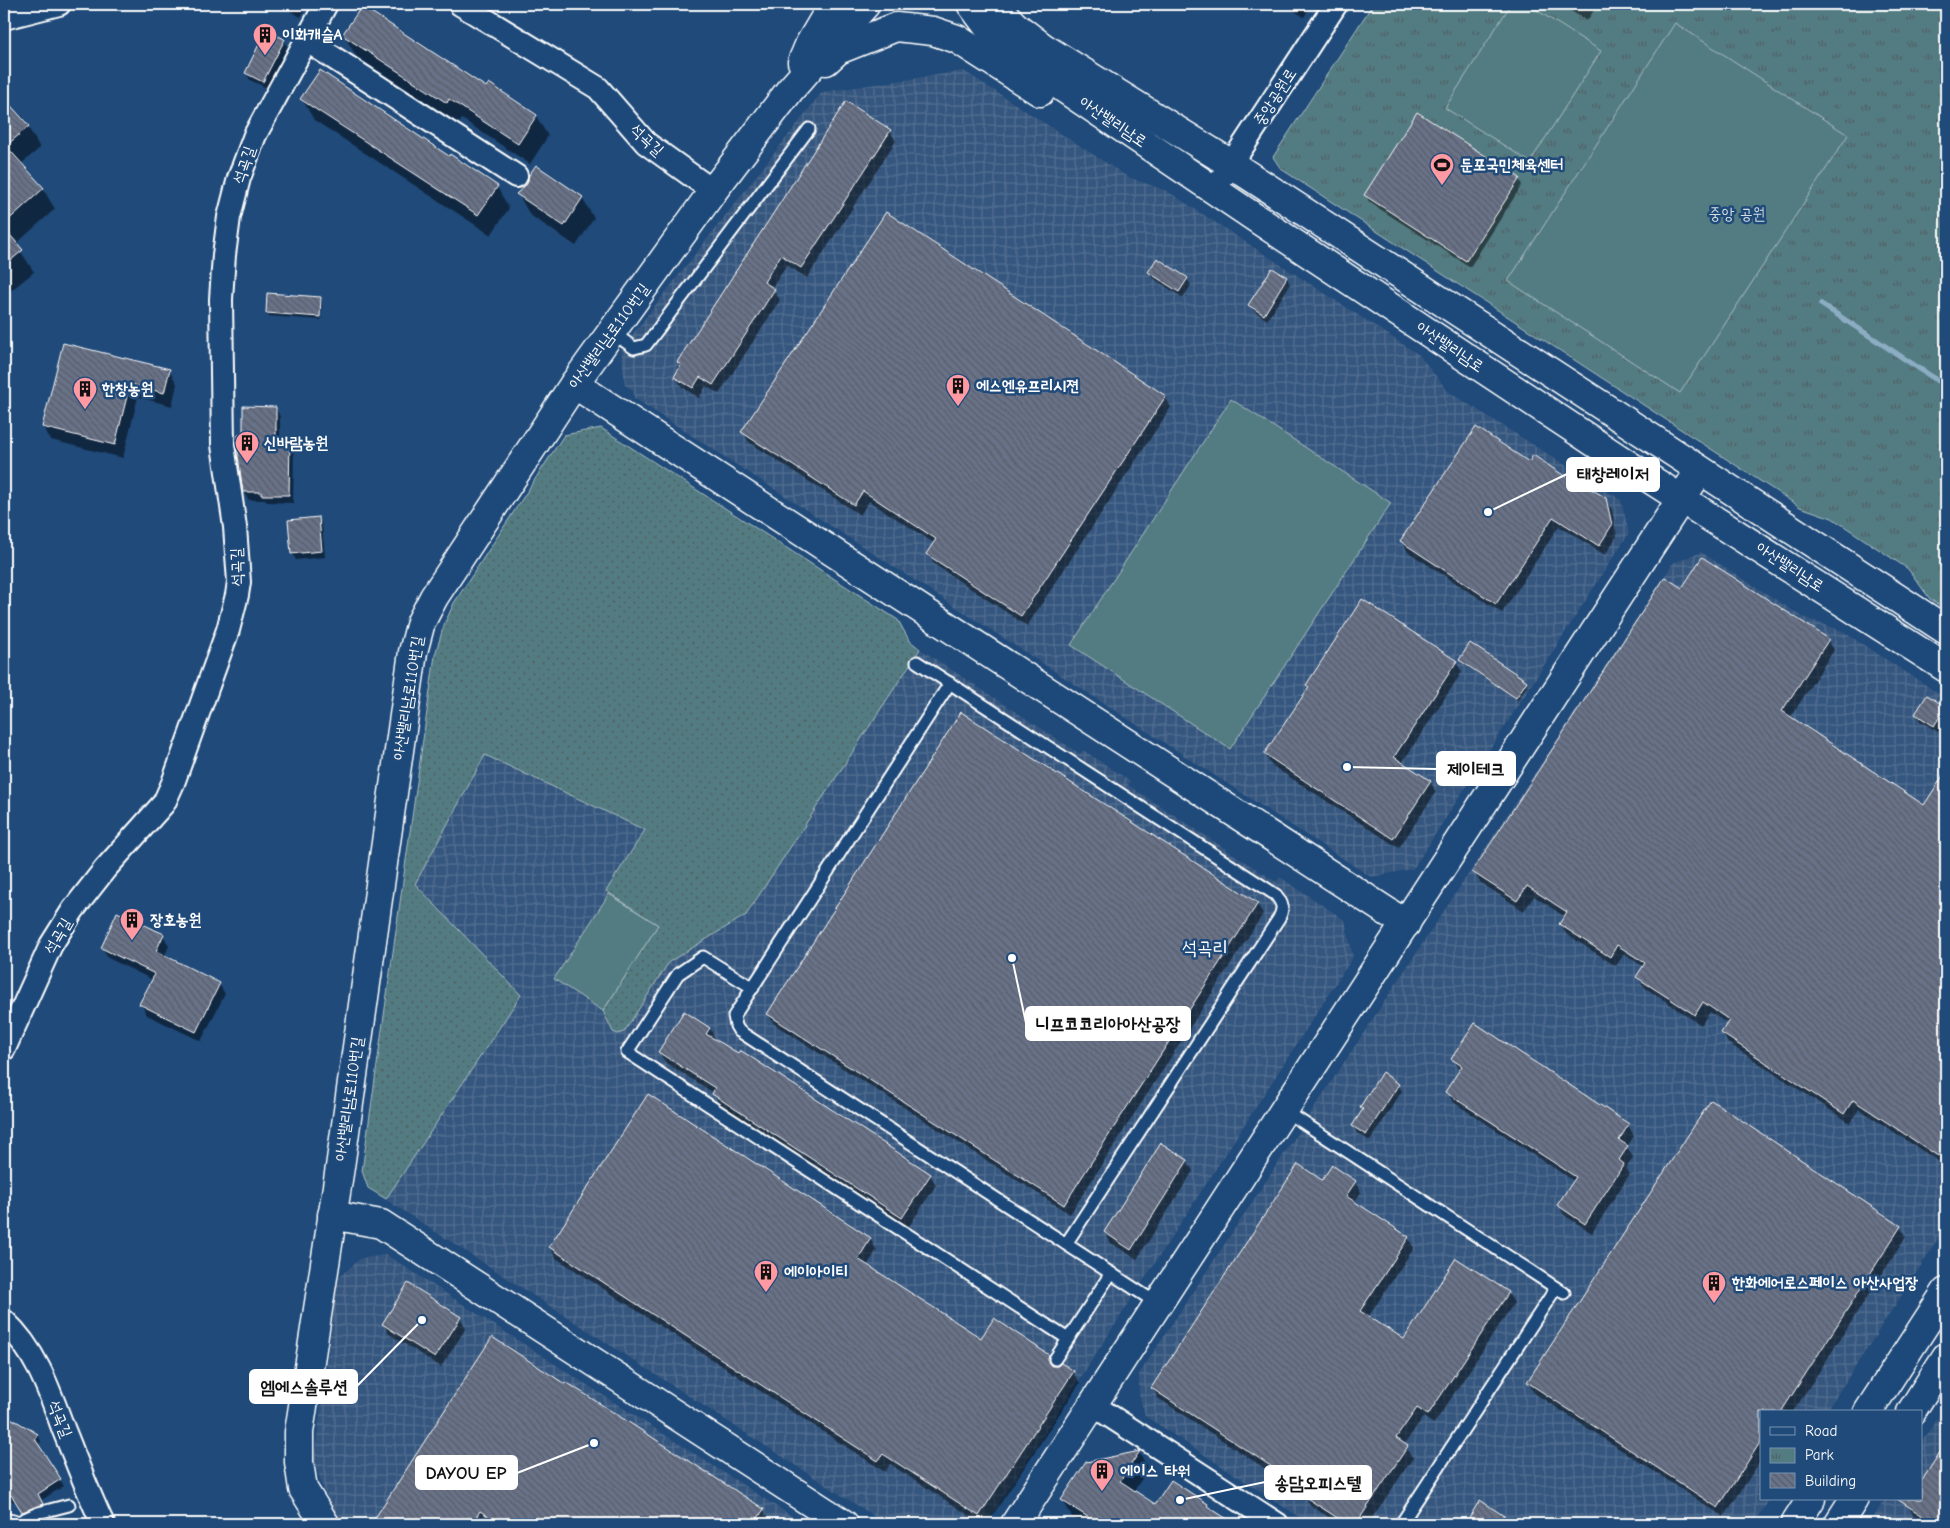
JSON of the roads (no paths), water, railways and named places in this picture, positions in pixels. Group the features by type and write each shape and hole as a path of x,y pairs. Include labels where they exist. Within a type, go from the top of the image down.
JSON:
{"street":[{"path":"4,18 59,4"},
{"name":"석곡길","path":"4,1049 51,945 73,910 105,869 164,803 173,783 228,630 239,582 235,527 223,444 221,299 224,255 233,201 239,178 252,144 326,4"},
{"name":"석곡길","path":"460,4 598,88 646,143 713,191"},
{"path":"790,90 810,43 833,4"},
{"name":"아산밸리남로110번길","path":"325,1524 303,1489 299,1462 299,1432 413,652 421,622 434,596 574,384 713,191 790,90 866,4"},
{"name":"아산밸리남로","path":"971,4 988,27 1028,64 1632,468 1682,498 1946,668"},
{"name":"아산밸리남로","path":"994,4 1014,25 1044,48 1231,164 1946,630"},
{"path":"1021,4 1031,20 1098,82"},
{"name":"중앙공원로","path":"1214,190 1336,4"},
{"path":"790,90 838,50 896,27 933,31 957,39 1089,121 1124,129"},
{"path":"306,40 516,176"},
{"path":"574,384 1406,924"},
{"path":"1015,1524 1700,470"},
{"path":"332,1215 381,1224 844,1524"},
{"path":"1869,1410 1946,1292"},
{"name":"석곡길","path":"4,1321 26,1345 38,1367 87,1491 103,1524"},
{"path":"1912,1410 1946,1357"},
{"path":"1093,1405 1277,1524"},
{"path":"1795,1524 1810,1500"},
{"path":"1838,1524 1853,1500"}],"lane":[{"path":"623,340 634,348 646,345 809,129"},
{"path":"917,662 1276,895 1282,903 1283,911 1066,1244"},
{"path":"950,683 734,1016 736,1026 739,1031 1158,1304"},
{"path":"752,988 703,957 678,974 627,1052 1068,1339"},
{"path":"1284,1110 1560,1290 1401,1524"},
{"path":"1055,1359 1111,1273"},
{"path":"4,1519 18,1522 38,1513 70,1505"}],"waterway":[{"path":"1821,304 1946,386"}],"place":[{"name":"이화캐슬A","path":"265,56"},
{"name":"둔포국민체육센터","path":"1442,186"},
{"name":"에스엔유프리시젼","path":"958,407"},
{"name":"한창농원","path":"85,410"},
{"name":"신바람농원","path":"247,464"},
{"name":"태창레이저","path":"1488,512"},
{"name":"제이테크","path":"1347,767"},
{"name":"장호농원","path":"132,941"},
{"name":"니프코코리아아산공장","path":"1012,958"},
{"name":"에이아이티","path":"766,1293"},
{"name":"한화에어로스페이스 아산사업장","path":"1714,1304"},
{"name":"엠에스솔루션","path":"422,1320"},
{"name":"DAYOU EP","path":"594,1443"},
{"name":"에이스 타워","path":"1102,1492"},
{"name":"송담오피스텔","path":"1180,1500"}],"district":[{"name":"석곡리","path":"1205,948"}],"park label":[{"name":"중앙 공원","path":"1737,214"}]}
